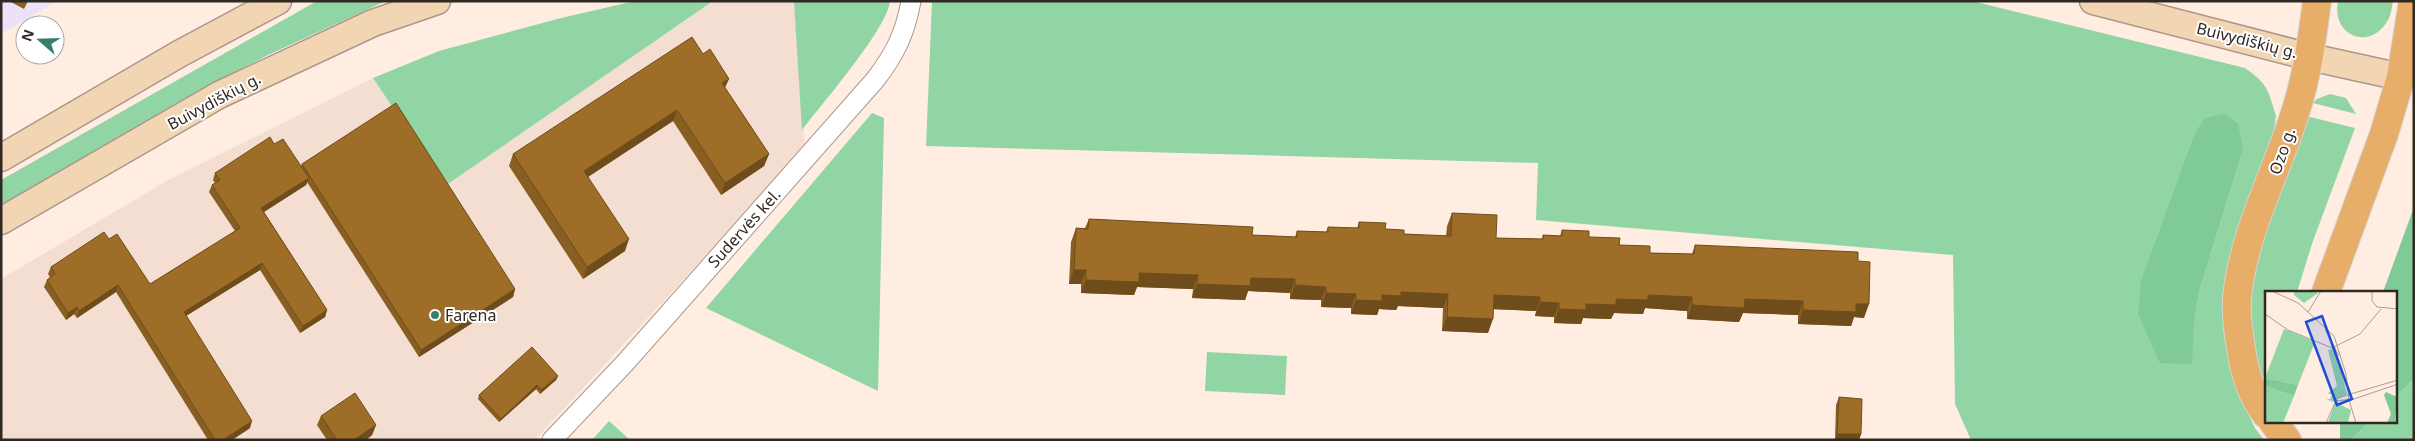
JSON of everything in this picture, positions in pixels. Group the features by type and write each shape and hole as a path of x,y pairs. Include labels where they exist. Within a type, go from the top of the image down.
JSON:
{"main road":[{"path":"1,158 179,54 278,1"},
{"name":"Buivydiškių g.","path":"1,222 219,95 373,23 437,1"},
{"name":"Buivydiškių g.","path":"2093,1 2310,57 2407,78"},
{"name":"Ozo g.","path":"2265,413 2255,400 2243,367 2237,322 2237,299 2243,261 2296,111 2310,57 2317,1"},
{"path":"2326,291 2384,134 2407,78 2413,1"},
{"path":"2274,424 2286,440"},
{"path":"2294,424 2297,440"}],"street":[{"name":"Sudervės kel.","path":"552,440 625,363 875,80 894,56 907,24 912,1"}],"shaded area":[{"path":"1,1 57,1 33,15 15,15 15,26 1,34"},
{"path":"713,1 794,1 805,148 535,440 1,440 1,279 170,179 373,78 445,186"}],"green space":[{"path":"317,1 386,1 268,55 170,107 1,206 1,180"},
{"path":"635,1 713,1 445,186 373,78 439,51 561,18"},
{"path":"794,1 890,1 878,29 866,47 802,130"},
{"path":"932,1 1972,1 2245,68 2263,83 2276,116 2237,390 2255,428 2264,440 1971,440 1955,404 1953,255 1536,220 1538,163 926,146","holes":["2243,150 2199,292 2194,323 2161,363 2138,315"]},
{"path":"2338,1 2393,1 2389,18 2380,30 2372,35 2362,37 2354,36 2346,31 2340,23 2337,13"},
{"path":"2330,94 2346,98 2356,114 2313,103 2317,99"},
{"path":"872,113 884,118 878,391 706,308"},
{"path":"2224,114 2238,123 2243,150 2199,292 2194,323 2192,364 2160,363 2138,315 2141,281 2195,133 2205,118"},
{"path":"2306,116 2355,128 2313,241 2297,291 2265,291 2265,378 2259,375 2251,340 2249,285 2256,254"},
{"path":"2414,207 2414,379 2398,394 2398,291 2383,291"},
{"path":"1207,352 1287,356 1285,395 1205,391"},
{"path":"2414,379 2414,440 2351,440 2367,424 2398,424 2398,394"},
{"path":"609,421 630,440 592,440"},
{"path":"2340,424 2367,424 2351,440 2340,440"}],"building":[{"path":"692,37 703,54 710,49 729,79 722,83 769,154 725,183 677,110 584,171 629,239 587,267 513,154"},
{"path":"396,103 515,289 421,350 302,164"},
{"path":"270,137 274,144 283,139 309,178 261,208 327,310 303,326 262,263 184,312 252,421 223,440 215,440 118,285 79,311 77,307 68,313 47,280 55,274 51,267 104,232 109,239 117,234 150,284 240,228 212,185 220,180 215,173"},
{"path":"1452,213 1497,215 1496,238 1543,239 1543,235 1562,236 1562,230 1589,231 1589,237 1620,238 1619,245 1650,246 1650,253 1694,254 1695,245 1858,252 1858,261 1870,262 1869,304 1856,304 1856,312 1803,310 1803,301 1745,299 1744,308 1692,305 1692,297 1648,295 1648,300 1616,299 1616,305 1586,304 1586,310 1559,309 1559,303 1540,302 1540,297 1494,295 1493,319 1447,317 1448,294 1401,292 1401,296 1382,295 1382,301 1356,300 1356,294 1326,293 1326,287 1295,285 1295,279 1251,278 1250,286 1197,284 1198,275 1139,273 1139,282 1086,280 1086,270 1074,270 1076,228 1088,229 1089,219 1253,227 1252,235 1297,237 1297,231 1328,232 1328,227 1359,228 1359,222 1386,223 1385,229 1404,230 1404,234 1451,236"},
{"path":"532,347 558,376 541,390 537,385 501,419 479,395"},
{"path":"355,393 376,425 354,440 337,440 321,416"},
{"path":"1839,397 1862,399 1861,434 1837,434"}],"place":[{"name":"Farena","path":"435,315"}]}
